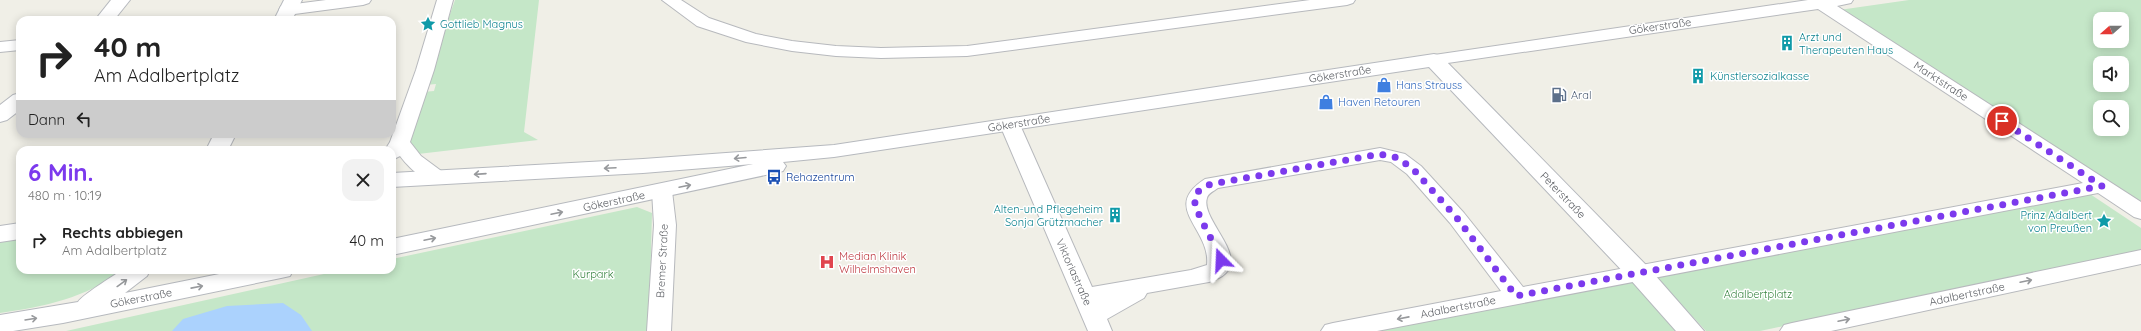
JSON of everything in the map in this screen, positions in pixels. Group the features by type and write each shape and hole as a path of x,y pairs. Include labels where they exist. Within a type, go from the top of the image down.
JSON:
{"main road":[{"path":"107,16 121,0"},
{"name":"Gökerstraße","path":"396,180 643,166 834,151 1434,60"},
{"name":"Peterstraße","path":"1434,60 1638,272 1691,331"},
{"path":"0,116 16,102"},
{"name":"Gökerstraße","path":"396,246 662,191 834,151"},
{"path":"0,234 16,232"},
{"path":"63,314 108,293 133,274"},
{"name":"Gökerstraße","path":"0,324 63,314 261,274"}],"street":[{"path":"288,10 363,0"},
{"path":"437,177 396,148 425,70 445,0"},
{"path":"670,0 703,22 752,38 792,46 836,52 881,53 967,51 1347,0"},
{"name":"Gökerstraße","path":"1434,60 1818,2 1845,0"},
{"name":"Marktstraße","path":"1818,2 2141,212"},
{"path":"0,47 16,45"},
{"name":"Viktoriastraße","path":"1010,125 1093,314"},
{"path":"1093,314 1146,286 1209,274 1218,268 1221,260 1218,248 1195,208 1195,197 1201,188 1212,184 1380,154 1398,158 1414,170 1457,218 1516,296"},
{"name":"Adalbertstraße","path":"1333,331 1638,272 2102,186"},
{"name":"Bremer Straße","path":"659,331 665,225 662,191"},
{"name":"Adalbertstraße","path":"1792,331 2141,257"}],"green space":[{"path":"455,0 539,0 524,132 538,140 401,156 423,92 434,91 436,84 425,85"},
{"path":"1909,0 2141,0 2141,204 1839,10"},
{"name":"Adalbertplatz","path":"2090,194 2141,228 2141,250 1760,331 1706,331 1655,276"},
{"name":"Kurpark","path":"637,207 652,213 649,331 66,331 324,274 396,274 396,258"},
{"path":"16,240 16,274 116,274 94,288 64,300 32,308 0,313 0,242"},
{"path":"1634,279 1681,331 1361,331"}],"water":[{"path":"283,303 301,315 312,331 172,331 183,319 227,306"}],"place":[{"name":"Gottlieb Magnus","path":"428,24"},
{"name":"Arzt und Therapeuten Haus","path":"1787,43"},
{"name":"Künstlersozialkasse","path":"1698,76"},
{"name":"Hans Strauss","path":"1384,85"},
{"name":"Aral","path":"1559,95"},
{"name":"Haven Retouren","path":"1326,102"},
{"name":"Rehazentrum","path":"774,177"},
{"name":"Alten-und Pflegeheim Sonja Grützmacher","path":"1115,215"},
{"name":"Prinz Adalbert von Preußen","path":"2104,221"},
{"name":"Median Klinik Wilhelmshaven","path":"827,262"}],"route":[{"path":"1221,260 1218,248 1195,208 1195,197 1201,188 1212,184 1276,174 1362,156 1380,154 1398,158 1414,170 1457,218 1516,296 2102,186 2002,121"}]}
